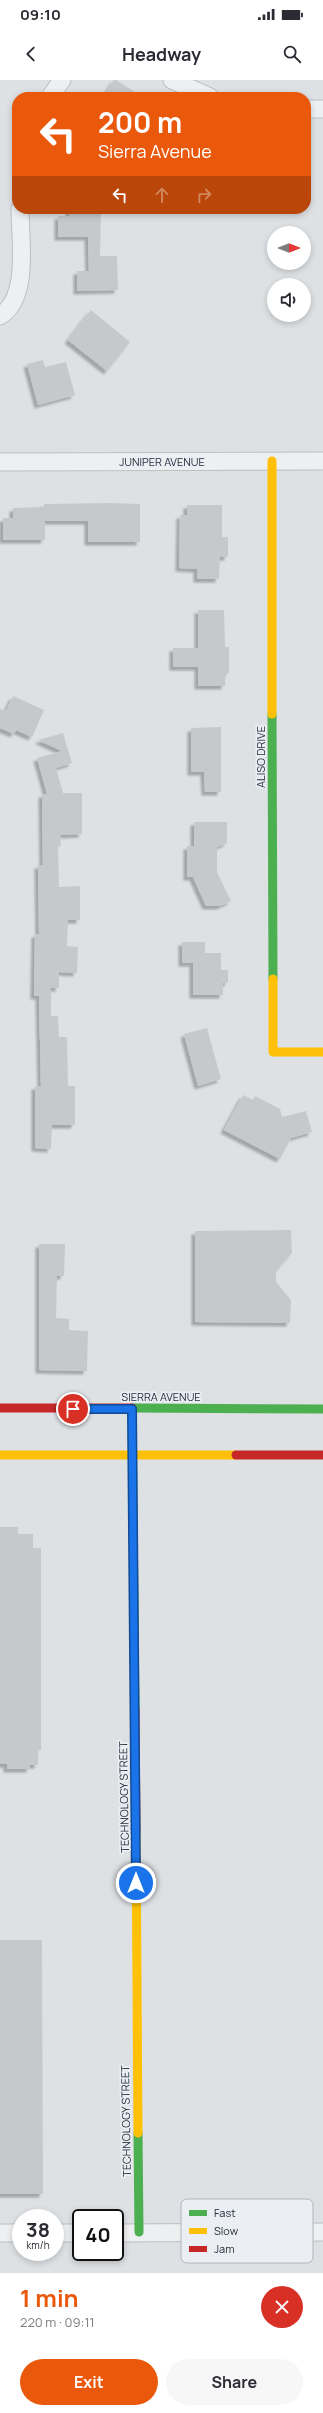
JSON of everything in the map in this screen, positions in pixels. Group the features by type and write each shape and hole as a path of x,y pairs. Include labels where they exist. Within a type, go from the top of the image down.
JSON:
{"street":[{"path":"54,92 62,80"},
{"path":"172,80 199,92"},
{"path":"311,109 323,109"},
{"path":"5,311 17,295 20,279 20,214"},
{"name":"ALISO DRIVE","path":"272,461 273,1052 323,1052"},
{"name":"JUNIPER AVENUE","path":"0,462 323,461"},
{"name":"SIERRA AVENUE","path":"0,1408 323,1409"},
{"name":"TECHNOLOGY STREET","path":"132,1409 139,2232"},
{"path":"0,1456 323,1455"},
{"path":"124,2232 181,2232"},
{"path":"0,2233 12,2233"}],"building":[{"path":"114,80 116,80 135,92 106,92"},
{"path":"69,214 101,214 100,256 117,256 118,290 77,291 77,271 89,271 88,237 58,237 58,216 69,216"},
{"path":"91,310 130,342 107,371 68,340"},
{"path":"43,360 45,367 66,362 75,395 38,405 27,364"},
{"path":"44,504 140,504 140,542 88,542 88,521 45,521 45,540 3,540 3,518 13,518 13,508 44,507"},
{"path":"187,505 222,505 222,537 228,537 228,557 220,557 219,579 197,579 197,569 179,568 180,515 187,515"},
{"path":"198,610 224,610 225,647 229,647 229,673 225,673 225,686 198,686 198,667 173,667 173,648 198,648"},
{"path":"13,696 44,710 32,737 16,730 14,734 0,728 0,709 6,711"},
{"path":"221,727 221,792 205,792 204,772 191,772 191,728"},
{"path":"63,733 72,763 56,768 63,793 82,793 82,834 60,835 61,846 58,846 59,887 80,886 80,920 68,920 67,946 78,947 77,973 59,972 59,988 51,988 51,1016 58,1016 59,1037 67,1037 68,1086 75,1086 75,1125 52,1125 51,1149 35,1148 35,1086 41,1086 39,996 34,996 35,934 39,934 38,865 43,865 42,794 47,794 37,758 62,751 38,740"},
{"path":"194,822 227,822 227,843 217,847 217,872 231,901 220,906 206,906 193,877 187,877 187,846 194,846"},
{"path":"182,942 205,942 205,953 221,953 221,970 228,970 228,983 223,983 223,995 193,995 193,963 182,963"},
{"path":"207,1028 221,1079 198,1086 184,1034"},
{"path":"243,1095 253,1100 255,1096 280,1109 282,1117 306,1111 312,1132 291,1138 280,1159 224,1130"},
{"path":"291,1230 292,1253 276,1271 276,1282 291,1300 290,1323 195,1322 195,1231"},
{"path":"39,1244 65,1244 64,1276 57,1276 56,1318 69,1319 69,1330 88,1331 87,1371 39,1370"},
{"path":"0,1527 18,1527 18,1534 33,1534 33,1548 41,1548 41,1750 38,1750 38,1765 30,1765 30,1769 7,1769 7,1764 0,1764"},
{"path":"0,1940 42,1940 43,2194 0,2194"}],"traffic: fast":[{"path":"272,714 273,979"},
{"path":"132,1408 323,1409"},
{"path":"132,1409 135,1710"},
{"path":"138,2133 139,2232"}],"traffic: slow":[{"path":"272,461 272,714"},
{"path":"273,979 273,1052 323,1052"},
{"path":"0,1455 236,1455"},
{"path":"136,1832 138,2133"}],"traffic: jam":[{"path":"0,1408 132,1408"},
{"path":"236,1455 323,1455"},
{"path":"135,1710 136,1832"}],"route":[{"path":"73,1409 132,1409 136,1883"}]}
